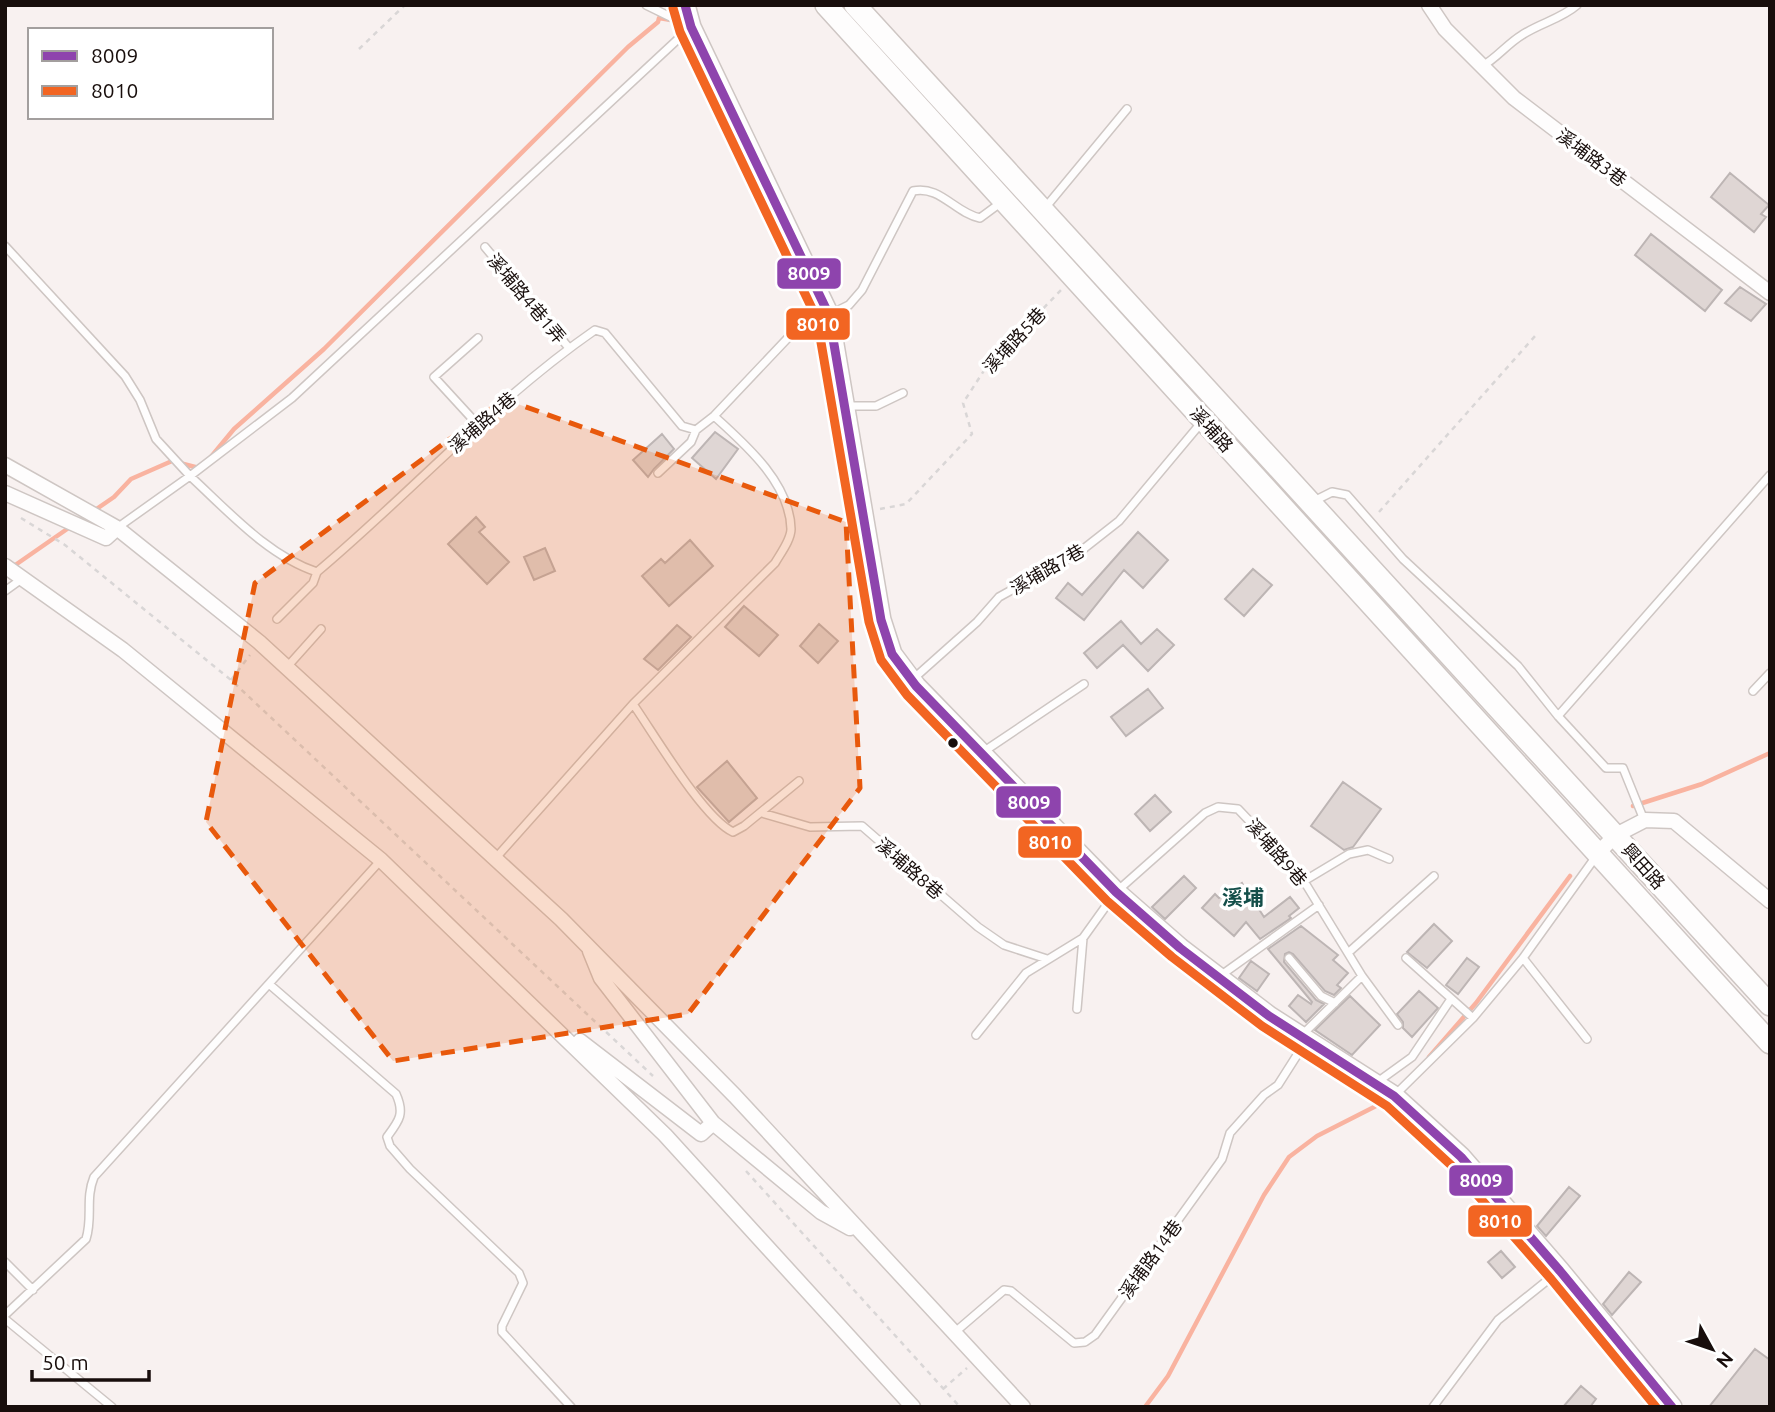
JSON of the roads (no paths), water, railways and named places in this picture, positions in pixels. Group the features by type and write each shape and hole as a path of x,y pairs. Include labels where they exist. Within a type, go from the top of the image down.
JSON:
{"main road":[{"name":"溪埔路","path":"826,5 1597,854"},
{"name":"溪埔路","path":"855,5 1616,835"},
{"name":"興田路","path":"1616,835 1770,1005"},
{"name":"興田路","path":"1597,854 1770,1043"}],"street":[{"path":"685,5 691,27 826,308 881,620 892,654 912,680 980,754 1116,892 1218,977 1303,1039 1394,1096 1461,1157 1560,1270 1672,1407"},
{"name":"溪埔路3巷","path":"1429,5 1445,29 1514,98 1770,293"},
{"path":"5,465 117,528 259,642 587,944 735,1096 1023,1407"},
{"path":"5,493 106,538 117,528"},
{"path":"5,566 123,650 381,860 665,1135 913,1407"},
{"name":"興田路","path":"1616,835 1645,820 1674,821 1770,901"},
{"path":"1597,854 1616,835"},
{"path":"587,944 601,978 713,1123 821,1212 863,1236"},
{"path":"550,1021 578,1039 701,1133 713,1123"}],"lane":[{"path":"117,528 292,398 691,27 646,5"},
{"path":"1481,67 1493,61 1519,36 1553,17 1565,15 1577,5"},
{"path":"1043,210 1127,109"},
{"path":"659,473 691,442 696,430 714,416 826,308 849,305 862,290 913,191 923,189 940,194 968,215 980,218 1003,200"},
{"path":"5,246 125,376 140,400 156,439 190,476 248,530 299,566 317,572"},
{"name":"溪埔路4巷1弄","path":"485,247 569,348"},
{"name":"溪埔路4巷","path":"276,619 313,583 317,572 478,425 569,348 595,330 605,333 682,426 696,430"},
{"path":"478,338 434,377 478,425"},
{"path":"845,406 876,406 903,393"},
{"path":"494,860 633,704 775,563 791,531 787,509 767,468 714,416"},
{"name":"溪埔路7巷","path":"912,680 977,622 999,597 1077,554 1119,521 1203,419"},
{"path":"1558,716 1770,475"},
{"path":"1311,502 1332,492 1347,495 1404,559 1518,666 1558,716 1606,768 1623,768 1645,820"},
{"path":"5,591 24,578"},
{"path":"286,668 321,629"},
{"path":"1753,691 1770,673"},
{"path":"980,754 1084,684"},
{"path":"633,704 692,790 721,826 733,832 762,813 799,781"},
{"name":"溪埔路9巷","path":"1083,938 1116,892 1205,813 1217,807 1238,809 1304,881 1362,976 1398,1025"},
{"name":"溪埔路8巷","path":"762,813 810,827 862,825 978,927 1004,945 1047,959"},
{"path":"1304,881 1349,854 1367,850 1389,859"},
{"path":"1394,1096 1523,958 1597,854"},
{"path":"112,1407 5,1317 86,1240 91,1225 88,1192 94,1177 381,860"},
{"path":"1349,952 1434,876"},
{"path":"1218,977 1319,905"},
{"path":"976,1035 1026,972 1083,938"},
{"path":"1077,1009 1083,938"},
{"path":"1289,958 1321,996 1335,1003"},
{"path":"1406,958 1471,1016"},
{"path":"1523,958 1587,1039"},
{"path":"1303,1039 1362,976"},
{"path":"270,984 396,1094 402,1106 399,1120 387,1138 390,1146 410,1169 519,1273 523,1283 502,1326 502,1332 571,1407"},
{"path":"1375,1084 1412,1056 1453,1001"},
{"name":"溪埔路14巷","path":"954,1333 1004,1290 1011,1292 1074,1343 1085,1342 1095,1335 1222,1158 1230,1133 1264,1095 1278,1085 1303,1039"},
{"path":"5,1262 33,1290"},
{"path":"1433,1407 1498,1321 1560,1270"}],"waterway":[{"path":"210,458 234,429 324,349 628,47 658,22 659,18 671,20"},
{"path":"95,510 114,497 131,479 172,461 199,468"},
{"path":"11,568 70,527"},
{"path":"1633,806 1702,784 1770,753"},
{"path":"1429,1057 1476,1003 1570,876"},
{"path":"1145,1407 1168,1376 1264,1195 1289,1157 1317,1136 1378,1105"}],"district":[{"name":"溪埔","path":"1243,897"}]}
